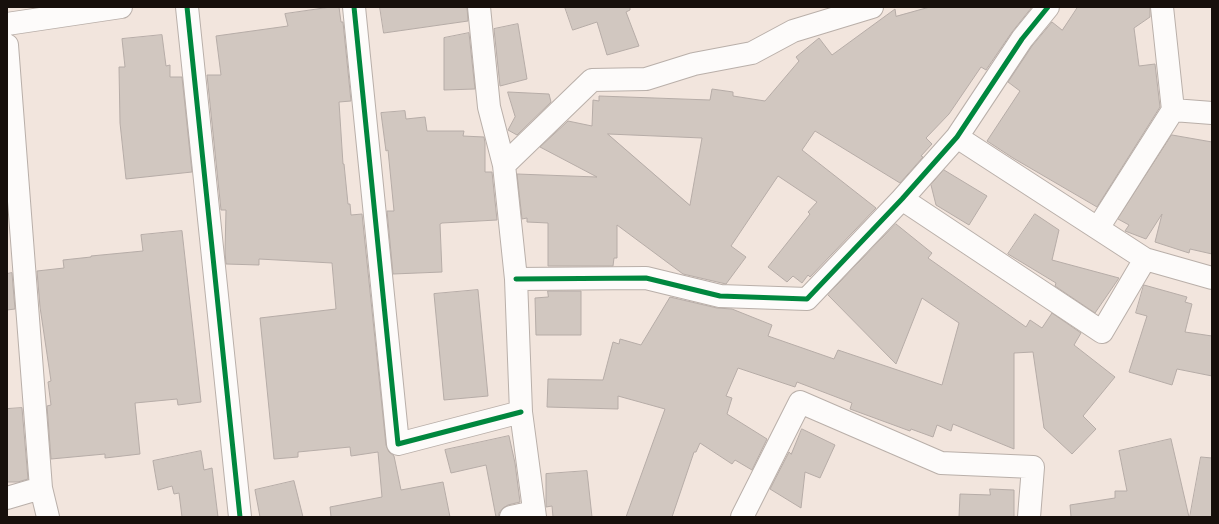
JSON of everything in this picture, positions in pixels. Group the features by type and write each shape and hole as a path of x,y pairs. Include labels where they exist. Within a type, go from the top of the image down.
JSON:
{"street":[{"path":"7,24 121,7"},
{"path":"187,7 240,517"},
{"path":"354,7 398,444 521,412"},
{"path":"479,7 489,107 504,165 516,279 521,412 535,514 511,517"},
{"path":"504,165 592,80 646,79 694,64 752,53 793,31 872,7"},
{"path":"516,279 646,278 720,296 808,298 902,199 957,137 1022,39 1048,7"},
{"path":"1098,228 1173,110 1162,7"},
{"path":"7,45 41,488 48,517"},
{"path":"1173,110 1212,113"},
{"path":"957,137 1145,259 1212,278"},
{"path":"902,199 1102,332 1145,259"},
{"path":"742,517 800,402 941,462 1033,467 1029,517"},
{"path":"7,498 41,488"}],"building":[{"path":"339,7 341,22 343,22 351,101 339,102 343,164 348,204 350,204 351,215 362,214 386,445 389,452 394,456 401,490 443,482 450,517 331,517 330,507 382,497 378,452 351,456 350,447 298,452 298,457 274,459 260,318 336,309 332,263 259,259 259,265 226,264 226,210 221,210 207,75 221,75 216,36 288,26 285,14"},
{"path":"380,7 467,7 468,21 384,33"},
{"path":"565,7 630,7 630,10 626,12 639,46 607,55 597,22 573,30"},
{"path":"930,7 1032,7 1012,32 986,70 981,67 949,114 926,138 932,144 921,156 923,157 900,183 815,131 802,150 876,208 810,277 808,275 802,283 793,276 787,282 768,267 810,214 808,212 817,202 778,176 731,246 746,257 726,284 683,274 617,225 617,258 614,258 613,266 548,266 548,223 527,222 527,218 522,219 517,174 597,177 540,147 568,121 592,126 593,100 599,101 599,96 710,100 712,89 733,92 733,96 765,101 799,61 796,57 819,38 832,55 895,9 896,16","holes":["608,134 702,138 690,205"]},
{"path":"1078,7 1150,7 1150,17 1134,28 1139,66 1155,64 1160,107 1097,207 1013,158 987,141 1020,91 1008,82 1032,46 1052,22 1062,30"},
{"path":"518,24 527,79 500,86 494,29"},
{"path":"469,33 475,89 444,90 444,38"},
{"path":"162,35 166,66 170,65 170,77 182,77 192,172 126,179 120,123 119,67 125,67 122,39"},
{"path":"508,92 549,94 551,102 517,135 508,130 515,117"},
{"path":"405,111 406,119 425,117 427,131 464,131 463,136 484,137 485,172 492,172 497,220 440,224 442,272 393,274 387,211 394,211 388,150 386,151 381,113"},
{"path":"1172,135 1212,142 1212,254 1190,249 1189,253 1155,242 1162,214 1146,239 1125,231 1129,225 1118,219"},
{"path":"944,170 987,196 969,225 936,205 931,185"},
{"path":"1035,214 1059,230 1052,260 1119,278 1095,313 1055,286 1056,283 1008,254"},
{"path":"896,224 932,253 928,258 1026,327 1030,320 1042,328 1052,313 1081,333 1074,345 1115,377 1083,416 1096,429 1072,454 1044,428 1033,352 1014,353 1014,449 953,424 951,431 937,425 933,437 911,429 910,431 850,409 852,403 797,382 795,387 738,368 726,396 732,398 727,414 767,439 752,470 735,460 732,464 700,443 696,452 694,452 672,517 626,517 665,409 618,396 618,409 547,407 548,379 603,380 613,342 619,344 620,339 641,345 670,297 717,308 732,309 772,325 768,336 834,359 838,350 942,385 959,323 922,298 896,364 828,295"},
{"path":"182,231 201,402 178,405 177,399 135,403 140,454 105,458 105,454 51,459 47,406 51,405 48,382 51,381 40,307 37,271 64,268 63,260 143,251 141,235"},
{"path":"12,273 15,309 7,310 7,274"},
{"path":"1144,285 1187,297 1185,302 1192,304 1185,332 1212,336 1212,376 1177,369 1172,385 1129,372 1147,316 1136,313"},
{"path":"478,290 488,396 444,400 434,294"},
{"path":"548,291 581,291 581,335 536,335 535,298 548,297"},
{"path":"22,408 28,479 18,482 7,482 7,409"},
{"path":"802,429 835,445 820,478 805,472 801,508 770,489 789,452 791,454"},
{"path":"509,436 515,463 520,502 503,508 499,513 499,517 496,517 486,465 451,473 445,450"},
{"path":"1171,439 1189,517 1071,517 1070,505 1115,498 1115,491 1127,491 1119,451"},
{"path":"201,451 204,470 212,468 218,517 182,517 179,493 174,494 172,486 158,490 153,461"},
{"path":"1201,457 1212,458 1212,517 1190,517"},
{"path":"587,471 592,517 553,517 552,506 546,507 546,474"},
{"path":"294,481 303,517 260,517 255,490"},
{"path":"990,489 1014,490 1014,517 959,517 960,494 990,495"}],"cycle path":[{"path":"187,7 240,517"},
{"path":"354,7 398,444 521,412"},
{"path":"516,279 646,278 720,296 807,299 902,199 957,137 1022,39 1048,7"}]}
